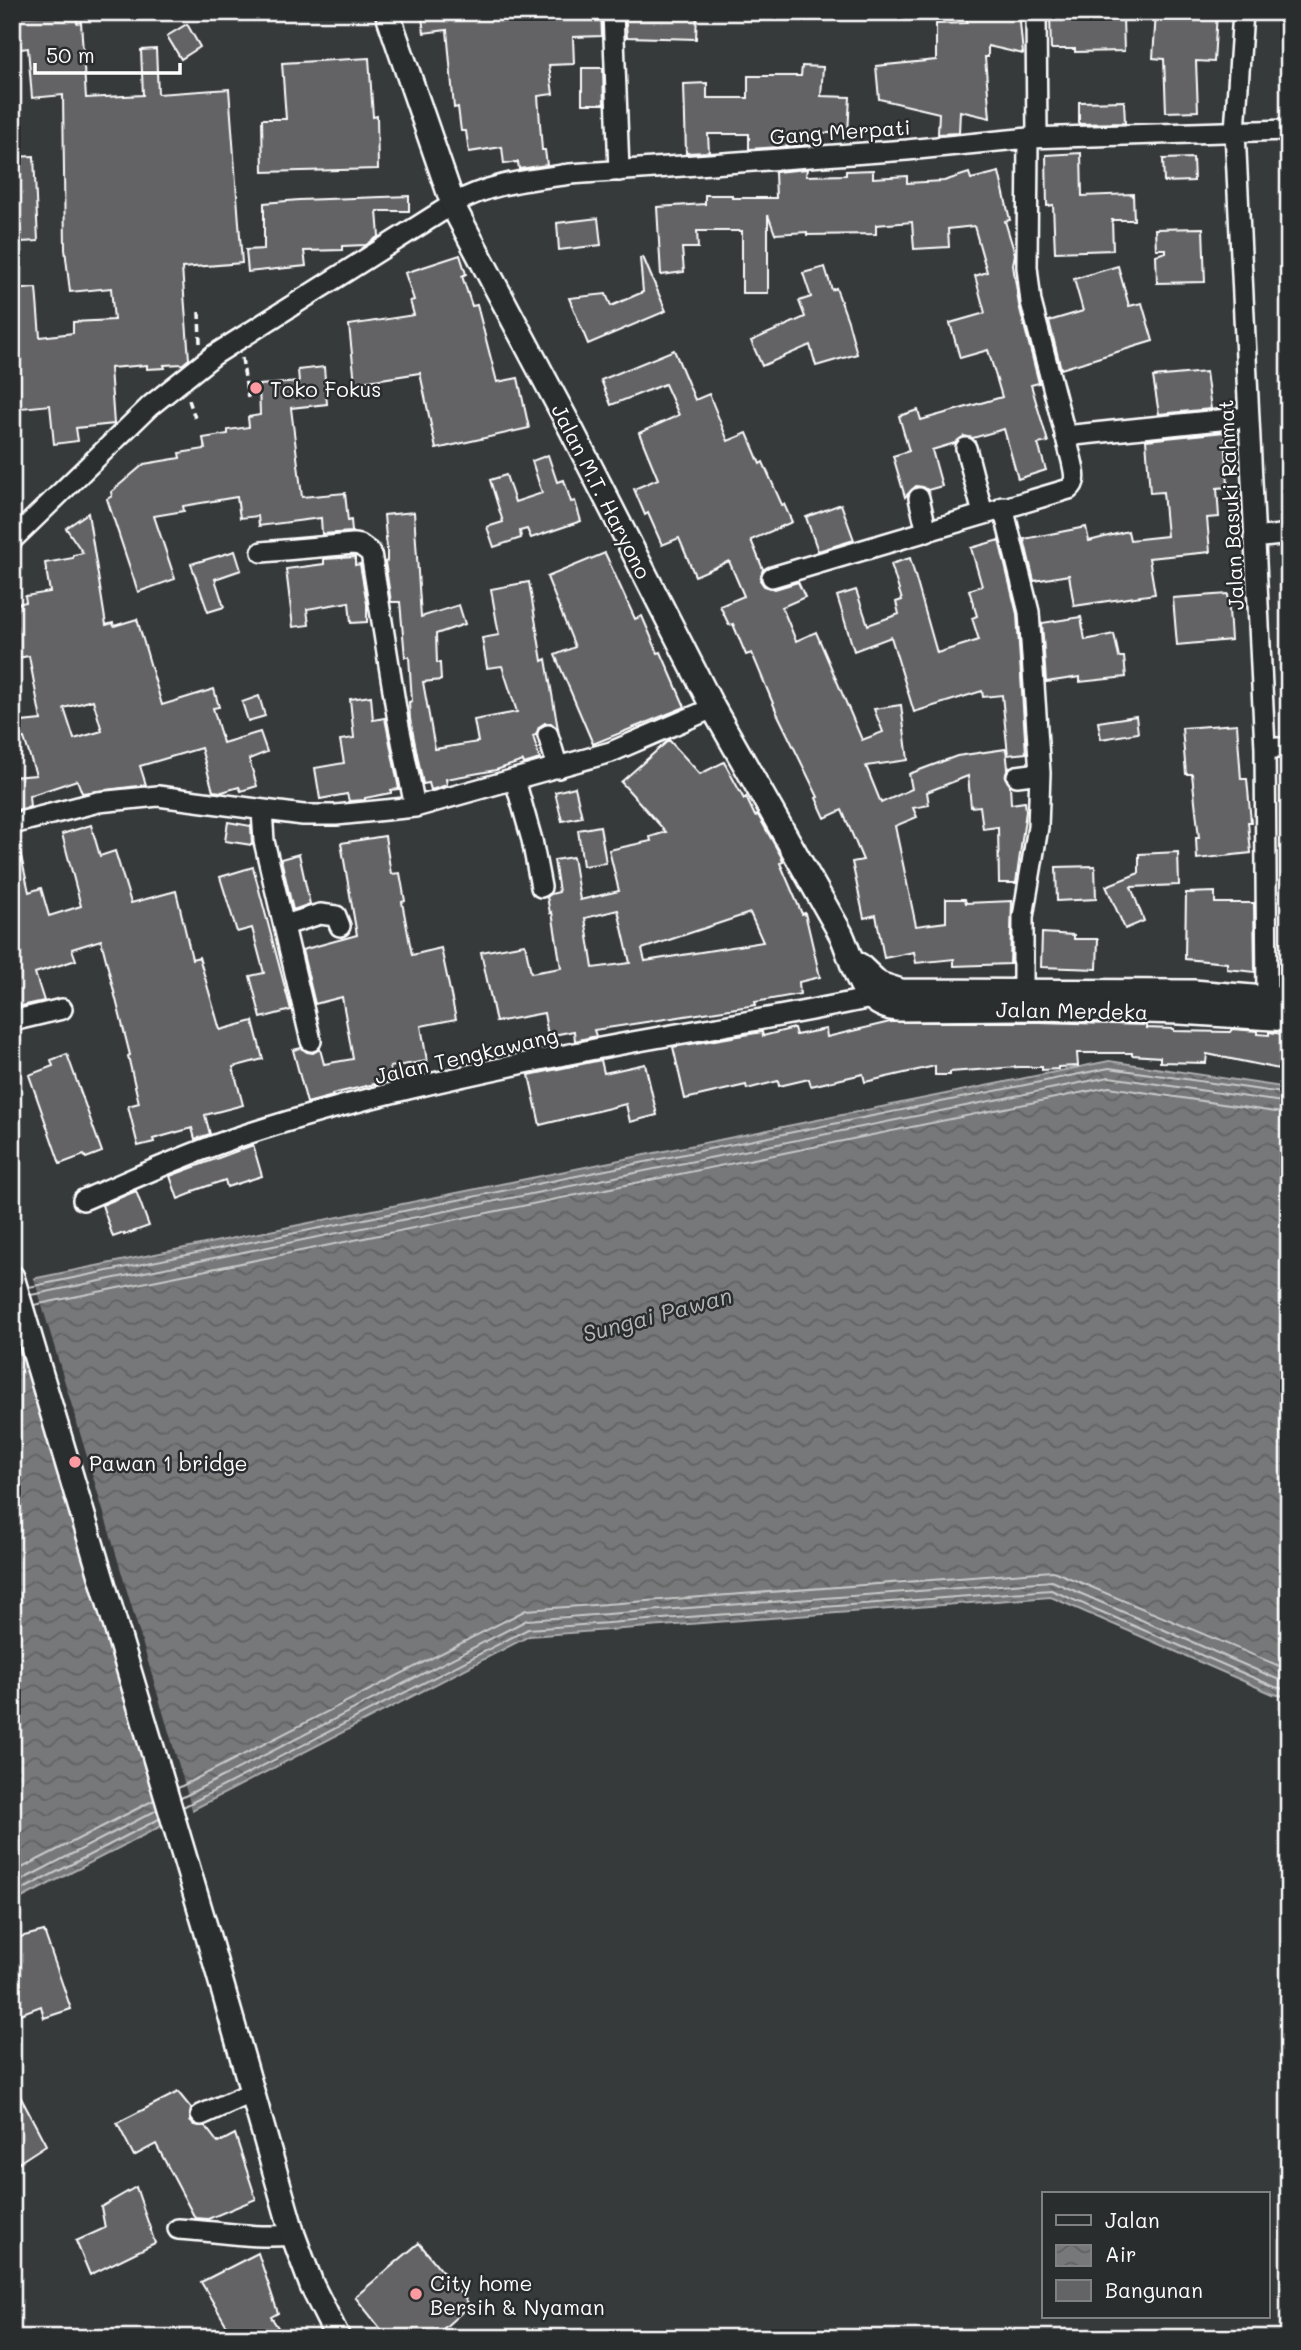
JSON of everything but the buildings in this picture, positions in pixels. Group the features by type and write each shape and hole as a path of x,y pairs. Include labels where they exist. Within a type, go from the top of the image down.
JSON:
{"main road":[{"name":"Jalan M.T. Haryono","path":"387,12 453,204 713,708 800,859 868,988"},
{"name":"Jalan Merdeka","path":"868,988 887,988 901,992 1193,992 1278,998"},
{"name":"Jalan Merdeka","path":"868,988 887,1008 910,1010 1040,1008 1180,1012 1289,1019"},
{"path":"12,1278 205,1926 293,2235 312,2286 338,2338"}],"street":[{"path":"613,12 619,171"},
{"path":"772,577 1072,487 1075,475 1031,302 1027,267 1036,12"},
{"name":"Jalan Basuki Rahmat","path":"1243,12 1235,131 1278,998"},
{"name":"Gang Merpati","path":"12,540 150,406 200,366 453,204 480,190 570,174 907,150 1032,138 1289,130"},
{"path":"1065,436 1248,417"},
{"path":"966,448 983,514"},
{"path":"919,498 927,532"},
{"path":"1003,507 1029,612 1040,773 1038,827 1023,917 1023,991"},
{"path":"1254,538 1289,534"},
{"path":"262,552 353,544 367,548 371,553 396,710 415,807"},
{"path":"12,824 98,802 158,796 303,815 336,815 415,807 611,752 713,708"},
{"path":"548,735 558,768"},
{"path":"1265,748 1289,748"},
{"path":"1017,776 1040,773"},
{"path":"515,780 532,840 541,887"},
{"path":"262,811 264,841 311,1041"},
{"path":"285,925 324,913 336,916 340,926"},
{"name":"Jalan Tengkawang","path":"83,1200 233,1138 334,1109 463,1077 590,1050 821,1010 868,988"},
{"path":"12,1021 62,1009"},
{"path":"201,2115 251,2093"},
{"path":"178,2230 265,2236 293,2235"}],"path":[{"path":"199,312 200,366"},
{"path":"239,339 248,398"}],"water":[{"name":"Sungai Pawan","path":"1109,1061 1289,1088 1289,1697 1273,1694 1051,1597 529,1636 12,1903 12,1283"}],"pier":[{"path":"33,1275 193,1813 168,1827 12,1279"}],"place":[{"name":"Toko Fokus","path":"256,388"},
{"name":"Pawan 1 bridge","path":"75,1462"},
{"name":"City home Bersih & Nyaman","path":"416,2294"}]}
